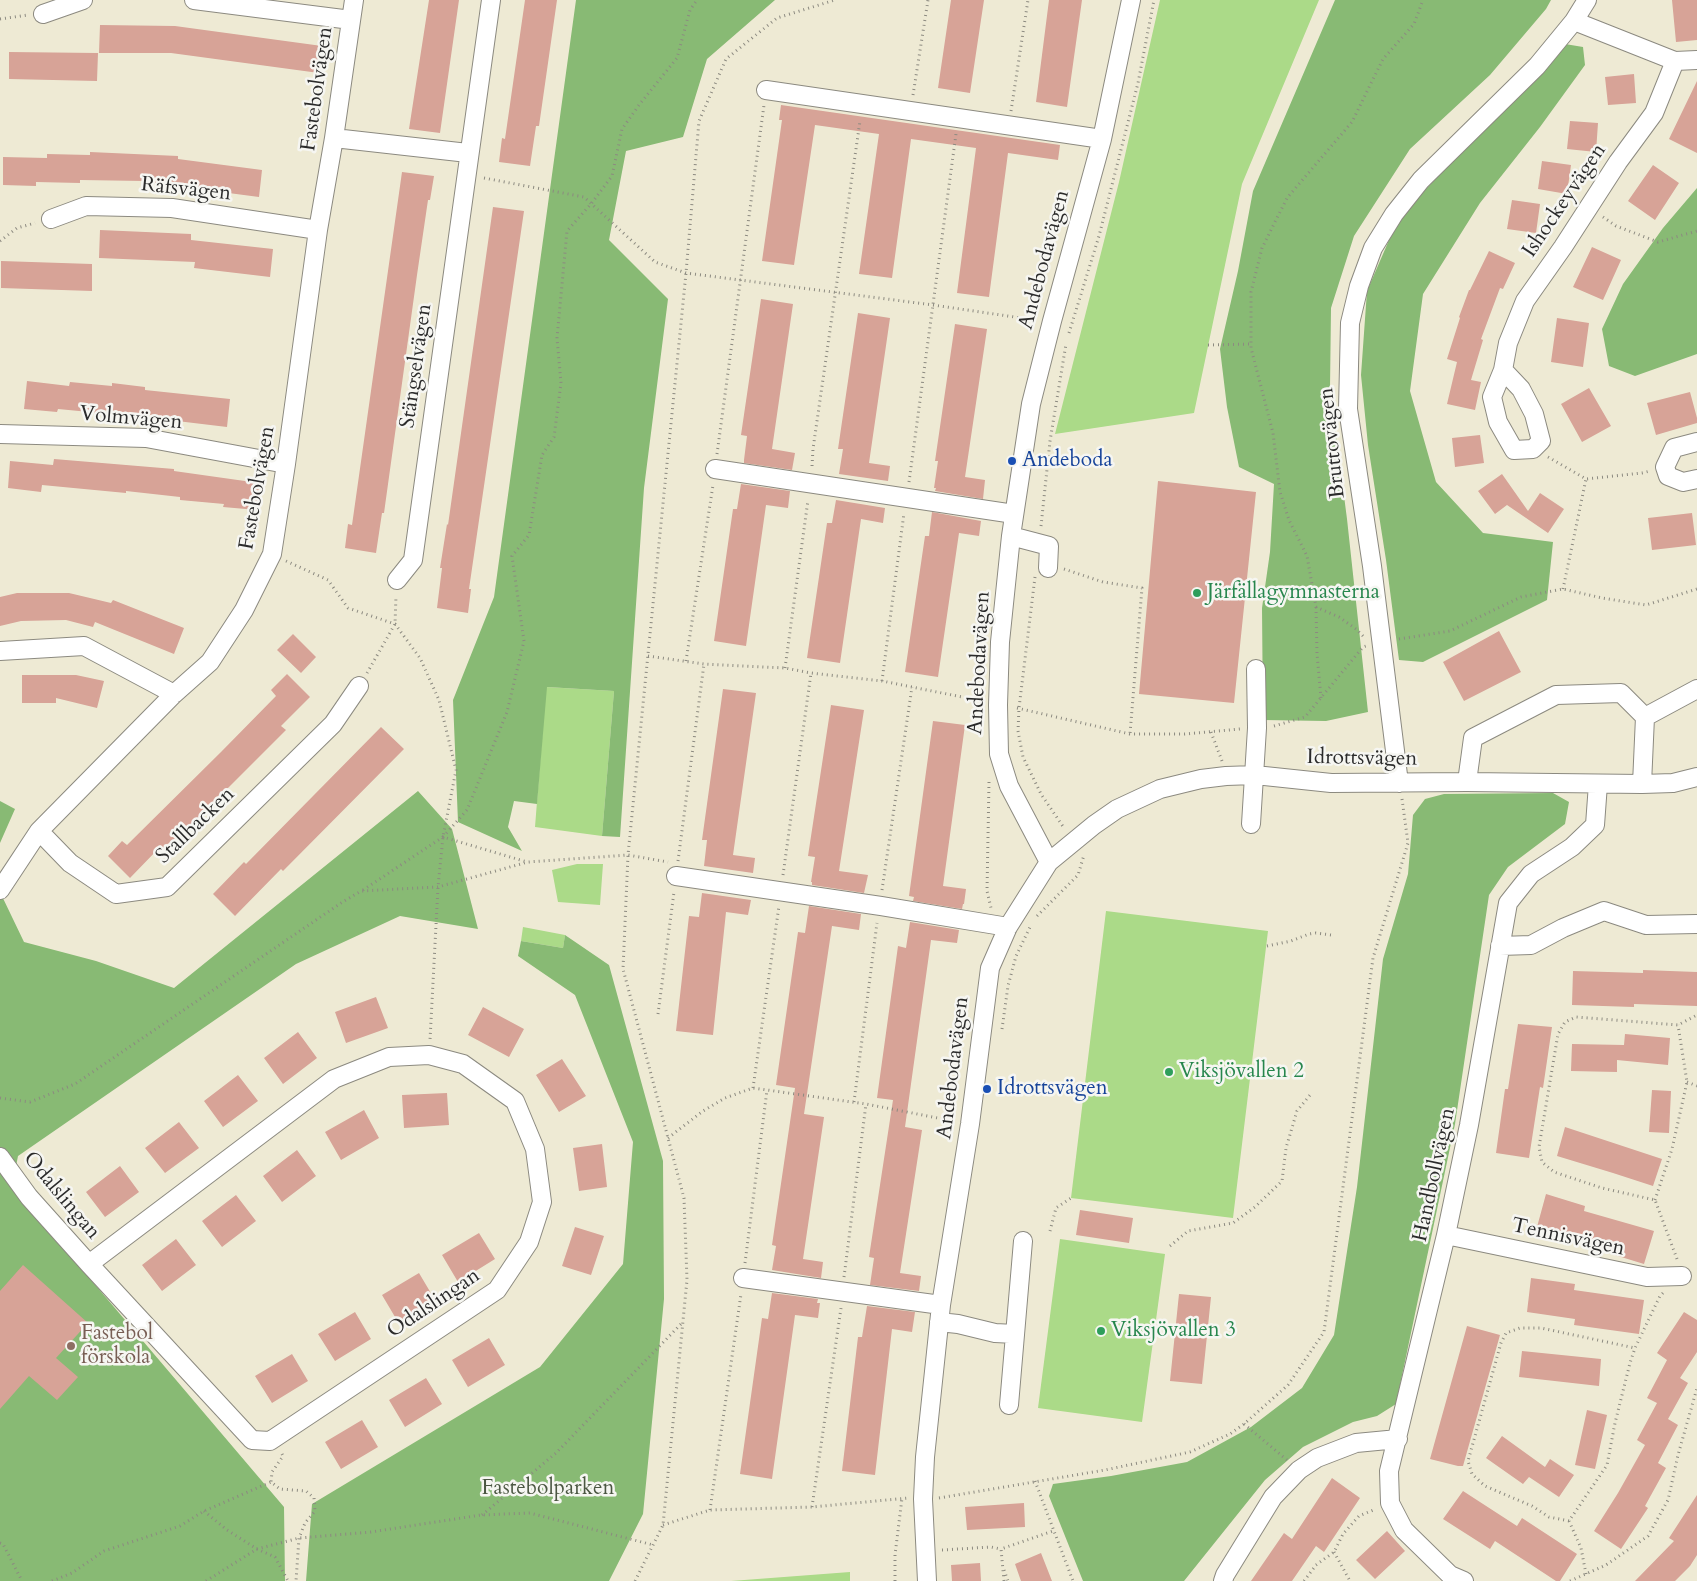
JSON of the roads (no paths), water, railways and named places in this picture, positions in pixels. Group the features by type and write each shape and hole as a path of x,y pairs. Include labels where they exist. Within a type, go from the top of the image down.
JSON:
{"street":[{"path":"43,14 83,0"},
{"path":"194,0 351,20"},
{"name":"Fastebolvägen","path":"0,890 39,831 174,694 210,662 244,610 272,554 318,230 334,138 354,0"},
{"name":"Stängselvägen","path":"397,580 413,560 468,153 491,0"},
{"name":"Andebodavägen","path":"927,1581 931,1498 925,1457 940,1314 970,1124 990,968 1008,928 1049,862 1009,786 999,754 1000,642 1011,536 1031,404 1102,139 1131,0"},
{"name":"Bruttovägen","path":"1399,783 1375,642 1372,566 1348,409 1350,323 1359,286 1373,248 1394,214 1422,180 1537,66 1574,21 1586,0"},
{"path":"1574,21 1675,62 1697,60"},
{"name":"Ishockeyvägen","path":"1503,370 1520,389 1534,414 1541,441 1533,449 1514,450 1498,422 1492,397 1503,370 1508,343 1525,301 1618,162 1654,113 1675,62"},
{"path":"766,90 1102,139"},
{"path":"334,138 468,153"},
{"name":"Räfsvägen","path":"51,219 86,206 172,208 318,230"},
{"name":"Volmvägen","path":"0,434 146,438 286,464"},
{"path":"1697,442 1674,448 1665,467 1668,476 1683,482 1697,479"},
{"path":"715,469 1014,514"},
{"path":"1011,536 1049,546 1044,565"},
{"path":"0,651 84,646 174,694"},
{"path":"1251,824 1257,728 1256,669"},
{"name":"Stallbacken","path":"39,831 70,863 116,894 166,886 332,724 360,686"},
{"path":"1645,717 1697,689"},
{"path":"1466,782 1473,738 1556,695 1621,694 1645,717 1642,784"},
{"name":"Idrottsvägen","path":"1049,862 1117,809 1160,789 1201,779 1255,775 1332,783 1642,784 1673,783 1697,777"},
{"name":"Handbollvägen","path":"1464,1581 1450,1574 1404,1530 1390,1503 1389,1470 1446,1236 1469,1125 1508,903 1531,874 1572,847 1595,826 1598,784"},
{"path":"676,876 880,906 1008,928"},
{"path":"1500,946 1532,945 1563,928 1604,911 1646,924 1697,924"},
{"name":"Odalslingan","path":"0,1157 29,1197 89,1264 252,1440 270,1441 497,1290 529,1242 542,1202 535,1149 515,1101 463,1064 430,1056 389,1057 334,1079 89,1264"},
{"name":"Tennisvägen","path":"1446,1236 1647,1277 1682,1276"},
{"path":"1009,1405 1023,1241"},
{"path":"743,1278 843,1292 940,1314 958,1324 994,1333 1015,1334"},
{"path":"1223,1581 1274,1497 1298,1470 1317,1458 1356,1443 1398,1439"}],"place":[{"name":"Andeboda","path":"1012,461"},
{"name":"Järfällagymnasterna","path":"1197,593"},
{"name":"Viksjövallen 2","path":"1169,1072"},
{"name":"Idrottsvägen","path":"987,1089"},
{"name":"Viksjövallen 3","path":"1101,1331"},
{"name":"Fastebol förskola","path":"71,1346"}],"park label":[{"name":"Fastebolparken","path":"548,1489"}]}
